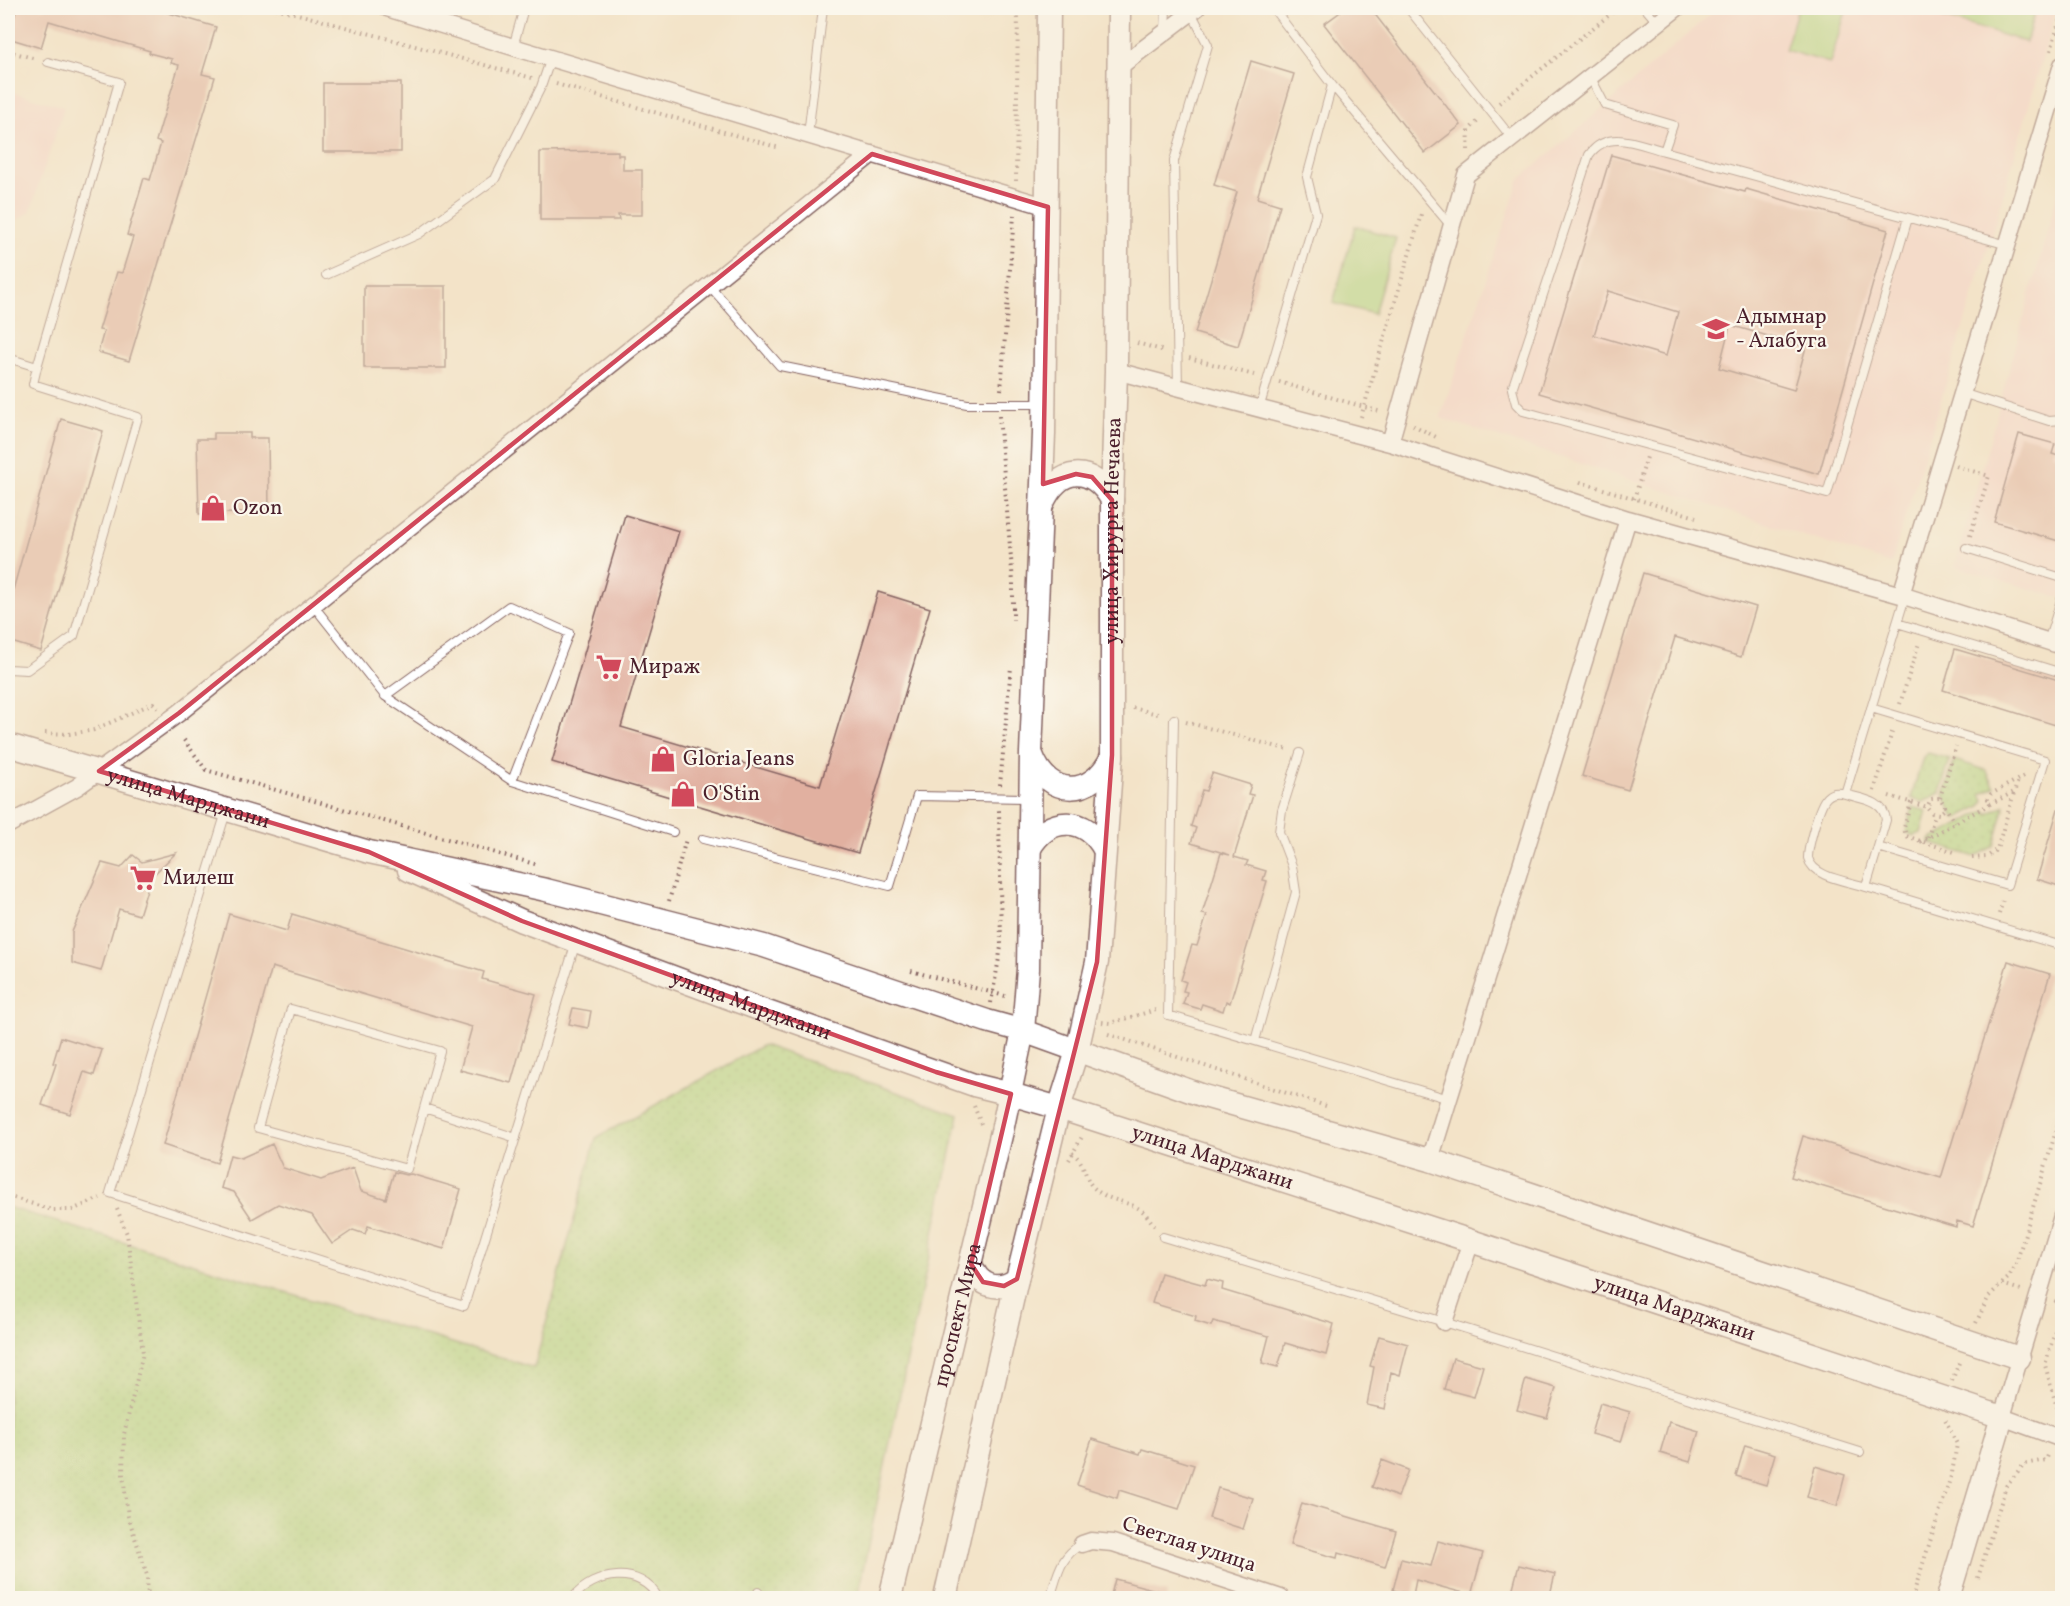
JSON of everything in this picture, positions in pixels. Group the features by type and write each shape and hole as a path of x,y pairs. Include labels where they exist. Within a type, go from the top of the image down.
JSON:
{"street":[{"path":"387,8 1048,207"},
{"path":"1023,1031 1028,969 1031,753 1042,505 1048,207 1049,8"},
{"name":"улица Хирурга Нечаева","path":"1077,1051 1097,963 1112,755 1112,501 1116,371 1119,8"},
{"path":"1390,443 1466,175 1511,137 1677,8"},
{"path":"1118,68 1194,10"},
{"path":"1903,596 2062,65"},
{"path":"8,825 77,787 179,713 872,154"},
{"path":"1116,371 1390,443 1628,519 1903,596 2055,644"},
{"path":"1042,505 1048,490 1060,479 1076,474 1092,477 1104,487 1112,501"},
{"path":"1430,1160 1628,519"},
{"name":"улица Марджани","path":"8,745 369,852 546,890 764,946 1023,1031 1204,1096 1430,1160 2019,1358"},
{"path":"1031,753 1037,768 1048,780 1062,787 1078,787 1094,782 1105,770 1112,755"},
{"path":"1030,848 1045,830 1067,823 1090,830 1099,838 1104,849"},
{"name":"улица Марджани","path":"369,852 522,921 756,1008 974,1085 1059,1108 1471,1241 2002,1417 2059,1438"},
{"name":"проспект Мира","path":"890,1599 1011,1094 1023,1031"},
{"path":"945,1599 1017,1279 1059,1108 1077,1051"},
{"path":"1948,1599 2062,1216"},
{"path":"1444,1322 1471,1241"},
{"path":"971,1264 977,1278 989,1286 1004,1286 1017,1279"},
{"name":"Светлая улица","path":"1082,1544 1091,1541 1113,1543 1281,1599"}],"lane":[{"path":"513,47 524,8"},
{"path":"808,135 823,8"},
{"path":"1165,32 1166,8"},
{"path":"1273,8 1332,85 1451,226"},
{"path":"1408,8 1511,137"},
{"path":"1645,8 1658,23"},
{"path":"1178,387 1174,161 1208,45 1194,10"},
{"path":"326,275 419,234 495,179 543,81 551,58"},
{"path":"8,669 27,670 74,636 138,417 33,384 119,82 48,62"},
{"path":"1590,76 1605,105 1672,125 1664,151"},
{"path":"1259,409 1316,214 1307,177 1332,85"},
{"path":"1908,218 1827,494 1523,411 1516,404 1512,389 1588,155 1595,146 1605,140 1621,140 1664,151 2008,245"},
{"path":"709,285 780,366 967,404 1044,404"},
{"path":"8,358 37,367"},
{"path":"1962,393 2049,422 2062,420"},
{"path":"1966,548 2062,578"},
{"path":"1845,794 1897,623 1903,596"},
{"path":"2055,644 2062,597"},
{"path":"313,605 385,696 512,781 674,832"},
{"path":"385,696 509,606 569,633 512,781"},
{"path":"1897,623 2062,673"},
{"path":"1871,708 2045,760 2007,885 1878,847"},
{"path":"1174,719 1168,1015 1449,1099"},
{"path":"1255,1041 1296,892 1292,866 1279,832 1282,810 1300,753"},
{"path":"1866,887 1886,820 1884,810 1875,802 1837,792 1831,794 1823,801 1808,858 1813,869 1866,887 2062,946"},
{"path":"703,839 890,886 917,796 1030,798"},
{"path":"226,810 110,1193 464,1306 576,941"},
{"path":"291,1009 440,1051 424,1108 407,1169 258,1128 291,1009"},
{"path":"424,1108 516,1138"},
{"path":"1164,1237 1860,1452"},
{"path":"1050,1599 1061,1563 1067,1555 1082,1544"},
{"path":"573,1599 587,1585 612,1576 640,1580 649,1585 658,1599"}],"path":[{"path":"276,8 784,149"},
{"path":"1013,629 1013,582 999,424 1014,215 1018,8"},
{"path":"1466,175 1469,130 1490,110 1618,8"},
{"path":"8,51 48,62"},
{"path":"1356,435 1426,196"},
{"path":"1003,212 1014,215"},
{"path":"1134,342 1397,417 1437,438"},
{"path":"1628,519 1650,446"},
{"path":"1942,461 1989,476 1966,548"},
{"path":"1579,482 1702,519"},
{"path":"990,1006 1000,947 999,798 1012,662"},
{"path":"40,732 69,734 94,730 153,704 161,711"},
{"path":"1133,708 1300,753"},
{"path":"1940,798 1960,734"},
{"path":"1990,804 1988,799 1991,794 2044,766"},
{"path":"1911,802 1904,832 1909,838 1975,859 1987,857 1996,849 2018,780"},
{"path":"1874,791 1927,807 1935,814"},
{"path":"1920,842 2014,792"},
{"path":"1940,798 1955,823"},
{"path":"1927,807 1931,799 1940,798"},
{"path":"1935,814 1942,812 1945,805"},
{"path":"1928,837 1935,814"},
{"path":"669,902 687,836"},
{"path":"2000,908 2005,894"},
{"path":"1100,1022 1110,1023 1168,1006"},
{"path":"1073,1153 1081,1159 1092,1187 1108,1198 1137,1207 1145,1213 1164,1237"},
{"path":"8,1196 52,1210 72,1210 110,1193 127,1234 143,1353 123,1434 123,1475 128,1516 147,1575 148,1599"},
{"path":"1976,1587 2006,1486 2024,1464 2046,1460 2059,1438 2059,1415 2045,1365 2062,1308"}],"highlighted area":[{"path":"872,154 1048,207 1043,484 1076,474 1092,477 1112,500 1112,755 1097,962 1017,1279 1004,1286 983,1282 971,1264 1011,1094 936,1072 522,921 369,852 99,771 179,713"}],"shaded area":[{"name":"Адымнар - Алабуга","path":"1718,8 2057,8 1990,240 1891,564 1440,418 1519,180"},
{"path":"8,91 64,107 30,212 8,226"},
{"path":"2062,177 2062,598 1955,567"}],"green space":[{"path":"1798,8 1847,8 1830,63 1785,50"},
{"path":"1918,8 2036,8 2026,42 1918,10"},
{"path":"1355,226 1396,238 1374,314 1333,303"},
{"path":"1928,753 1950,759 1940,793 1923,802 1911,798 1923,757"},
{"path":"1954,760 1986,770 1995,787 1981,794 1984,800 1981,806 1956,819 1944,796"},
{"path":"2005,805 1994,846 1975,857 1930,843 1930,840 1986,810 1988,814"},
{"path":"1913,807 1927,811 1921,833 1914,836 1906,832"},
{"path":"763,1045 959,1114 857,1598 8,1598 8,1207 534,1368 596,1138"}],"building":[{"path":"17,8 152,8 216,27 202,74 215,77 129,361 98,352 104,331 99,330 117,272 122,273 133,237 127,235 144,178 150,180 161,143 156,141 179,65 171,63 172,59 149,53 150,51 49,21 41,48 8,38"},
{"path":"1346,8 1370,8 1461,125 1425,153 1324,24"},
{"path":"1251,61 1294,74 1257,198 1280,205 1238,346 1195,333 1237,192 1214,185"},
{"path":"323,83 401,83 401,152 323,152"},
{"path":"618,151 618,155 623,155 623,170 642,170 642,215 618,215 619,220 540,220 540,152"},
{"path":"1611,155 1745,192 1746,189 1888,230 1819,474 1539,393","holes":["1608,291 1678,312 1666,356 1594,335","1730,325 1806,347 1794,390 1719,368"]},
{"path":"364,286 446,286 446,368 364,368"},
{"path":"61,419 103,431 41,651 8,641 8,588 13,590"},
{"path":"214,433 250,433 250,438 268,438 269,512 199,514 197,439 214,439"},
{"path":"2019,434 2055,444 2052,454 2062,457 2062,542 1994,522"},
{"name":"Мираж","path":"625,515 679,531 621,727 820,786 878,592 930,608 858,853 552,762"},
{"path":"1643,573 1756,607 1741,657 1675,637 1628,790 1582,776"},
{"path":"1955,649 2062,681 2062,727 1943,690"},
{"path":"1212,773 1251,785 1248,794 1253,795 1234,857 1248,861 1246,865 1266,871 1263,880 1267,881 1230,1003 1226,1001 1223,1011 1202,1004 1200,1009 1183,1004 1187,992 1183,991 1186,982 1181,980 1192,945 1197,946 1207,915 1202,914 1221,853 1230,855 1191,843 1196,828 1191,826 1202,790 1206,791"},
{"path":"2058,809 2062,809 2062,887 2037,879"},
{"path":"176,853 151,877 139,915 119,909 101,971 72,963 72,932 102,863 121,868 133,855 142,862"},
{"path":"229,914 287,931 292,914 484,972 482,979 536,994 511,1083 460,1070 472,1027 272,967 217,1163 163,1145"},
{"path":"2008,961 2050,974 1973,1226 1957,1221 1956,1227 1791,1177 1803,1136 1941,1178"},
{"path":"573,1008 591,1011 588,1028 569,1024"},
{"path":"61,1037 102,1050 94,1075 84,1072 70,1114 42,1105 56,1064 53,1063"},
{"path":"272,1144 283,1168 321,1180 353,1168 361,1191 386,1199 394,1172 411,1174 461,1189 444,1249 368,1226 365,1234 353,1230 332,1244 312,1215 278,1204 252,1219 234,1192 221,1188 230,1155 241,1158"},
{"path":"1161,1273 1205,1285 1207,1279 1223,1283 1222,1290 1334,1324 1326,1355 1285,1343 1278,1367 1262,1363 1269,1336 1213,1321 1211,1326 1195,1321 1196,1316 1152,1303"},
{"path":"1379,1336 1408,1344 1400,1375 1391,1372 1385,1409 1367,1405 1374,1367 1370,1366"},
{"path":"1453,1358 1483,1366 1474,1397 1444,1389"},
{"path":"1526,1379 1556,1388 1547,1418 1517,1410"},
{"path":"1600,1403 1630,1412 1621,1442 1591,1434"},
{"path":"1669,1422 1699,1431 1690,1462 1660,1453"},
{"path":"1092,1439 1140,1454 1142,1449 1194,1465 1179,1509 1119,1490 1117,1498 1077,1485"},
{"path":"1745,1445 1775,1454 1766,1485 1736,1476"},
{"path":"1382,1460 1408,1470 1398,1497 1372,1487"},
{"path":"1815,1466 1845,1475 1837,1506 1807,1497"},
{"path":"1218,1488 1253,1498 1243,1529 1209,1518"},
{"path":"1302,1503 1396,1531 1385,1567 1338,1553 1337,1558 1290,1545"},
{"path":"1438,1541 1483,1553 1471,1595 1416,1580 1413,1595 1393,1590 1401,1559 1431,1566"},
{"path":"1519,1565 1555,1574 1549,1599 1510,1599"},
{"path":"1115,1579 1167,1593 1166,1599 1110,1599"}],"place":[{"name":"Адымнар - Алабуга","path":"1716,329"},
{"name":"Ozon","path":"213,508"},
{"name":"Мираж","path":"609,667"},
{"name":"Gloria Jeans","path":"663,759"},
{"name":"O'Stin","path":"683,794"},
{"name":"Милеш","path":"143,878"}]}
